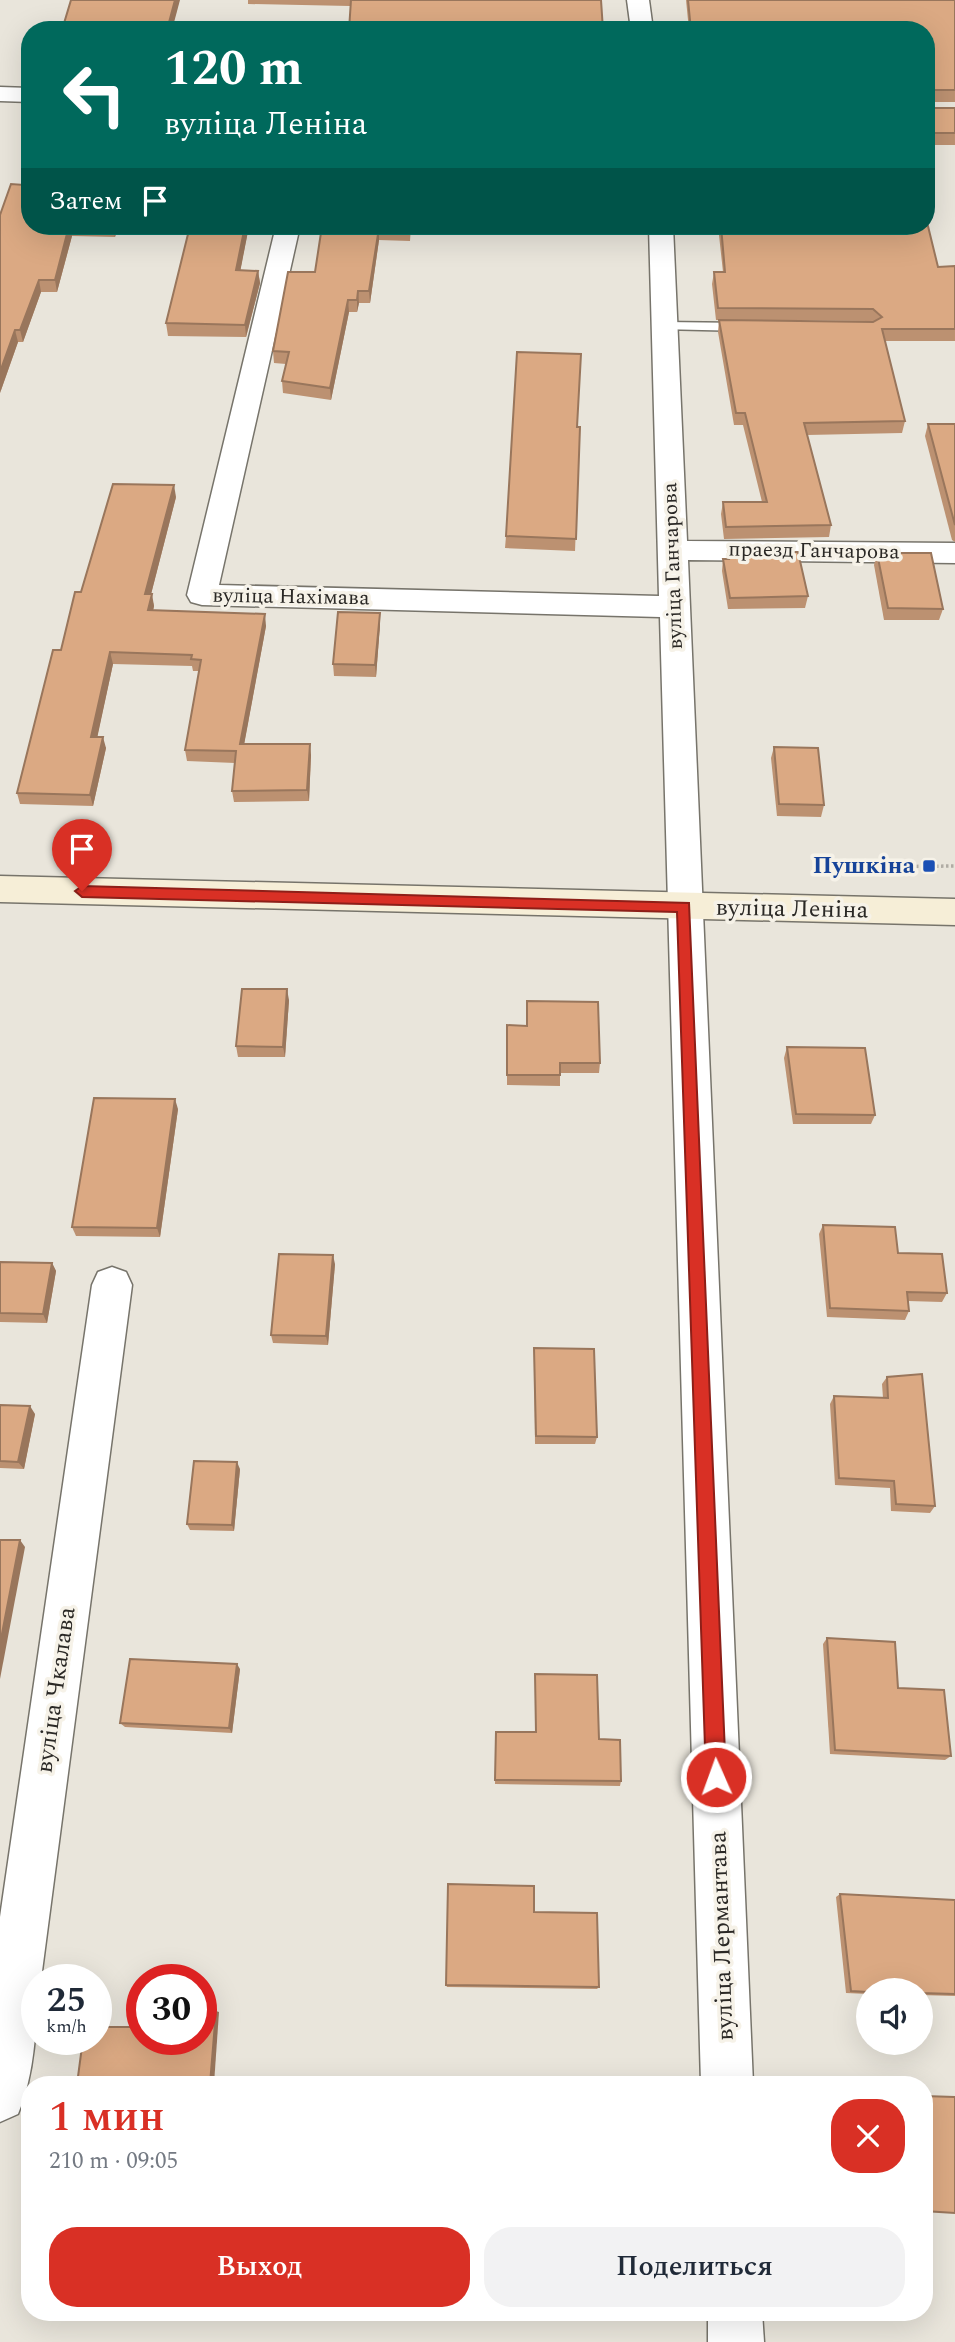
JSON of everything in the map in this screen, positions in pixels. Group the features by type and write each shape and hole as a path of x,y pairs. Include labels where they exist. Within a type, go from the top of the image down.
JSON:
{"main road":[{"name":"вуліца Леніна","path":"0,889 955,912"}],"street":[{"path":"638,0 641,21"},
{"path":"0,94 21,95"},
{"name":"вуліца Нахімава","path":"286,235 202,595 675,607"},
{"name":"вуліца Ганчарова","path":"661,235 684,907"},
{"name":"праезд Ганчарова","path":"673,550 955,553"},
{"name":"вуліца Лермантава","path":"684,907 727,2076"},
{"name":"вуліца Чкалава","path":"0,2096 112,1285"},
{"path":"735,2321 736,2342"}],"lane":[{"path":"663,326 760,327"}],"building":[{"path":"71,0 175,0 169,21 65,21"},
{"path":"351,0 601,0 602,21 350,21"},
{"path":"688,0 955,0 955,90 935,90 935,21 690,21"},
{"path":"935,108 955,108 955,133 935,133"},
{"path":"11,184 21,185 21,235 67,235 55,280 39,280 20,330 15,330 0,372 0,215"},
{"path":"188,235 243,235 236,270 258,271 245,325 166,323"},
{"path":"321,235 378,235 369,291 358,291 357,300 348,300 330,388 282,381 289,352 273,351 288,272 315,272"},
{"path":"722,235 930,235 938,267 955,266 955,329 882,329 905,421 804,423 831,525 726,527 723,502 767,502 745,413 736,413 719,320 873,322 882,317 873,309 718,308 714,272 725,272"},
{"path":"517,352 581,354 576,539 506,536"},
{"path":"928,424 955,424 955,525"},
{"path":"113,484 174,485 145,594 152,594 148,610 265,614 240,744 310,744 307,790 232,791 236,751 185,750 201,660 191,659 192,655 110,652 91,737 103,737 90,795 17,793 53,650 61,650 75,592 81,592"},
{"path":"728,551 798,552 808,596 730,598 723,559 729,559"},
{"path":"877,553 931,553 943,609 888,608"},
{"path":"338,612 380,613 375,665 333,664"},
{"path":"774,747 818,748 824,805 779,804"},
{"path":"242,989 287,989 283,1047 236,1046"},
{"path":"527,1001 598,1002 600,1063 560,1063 560,1075 507,1075 507,1025 527,1026"},
{"path":"787,1047 865,1048 875,1115 796,1114"},
{"path":"94,1098 175,1099 157,1228 72,1227"},
{"path":"823,1225 895,1227 898,1253 942,1254 947,1293 907,1292 909,1311 830,1308"},
{"path":"279,1254 333,1255 326,1336 271,1335"},
{"path":"0,1262 52,1263 43,1314 0,1313"},
{"path":"534,1348 594,1349 597,1437 536,1436"},
{"path":"922,1374 935,1506 896,1504 894,1481 839,1478 834,1396 888,1398 887,1377"},
{"path":"0,1405 30,1406 18,1462 0,1461"},
{"path":"194,1461 237,1462 232,1525 187,1524"},
{"path":"0,1540 20,1540 0,1644"},
{"path":"827,1638 895,1642 898,1688 944,1690 951,1756 835,1750"},
{"path":"130,1659 237,1664 229,1728 120,1723"},
{"path":"535,1674 597,1675 599,1739 620,1740 621,1781 495,1780 496,1732 536,1732"},
{"path":"448,1884 534,1886 534,1912 597,1913 599,1987 446,1985"},
{"path":"840,1894 955,1900 955,1994 933,1993 933,1978 856,1978 856,1991 851,1991"},
{"path":"112,2027 126,2027 126,2055 212,2055 211,2076 78,2076 81,2055 112,2055"},
{"path":"933,2096 955,2097 955,2213 933,2212"}],"place":[{"name":"Пушкіна","path":"929,866"}],"route":[{"path":"82,891 684,907 716,1777"}]}
